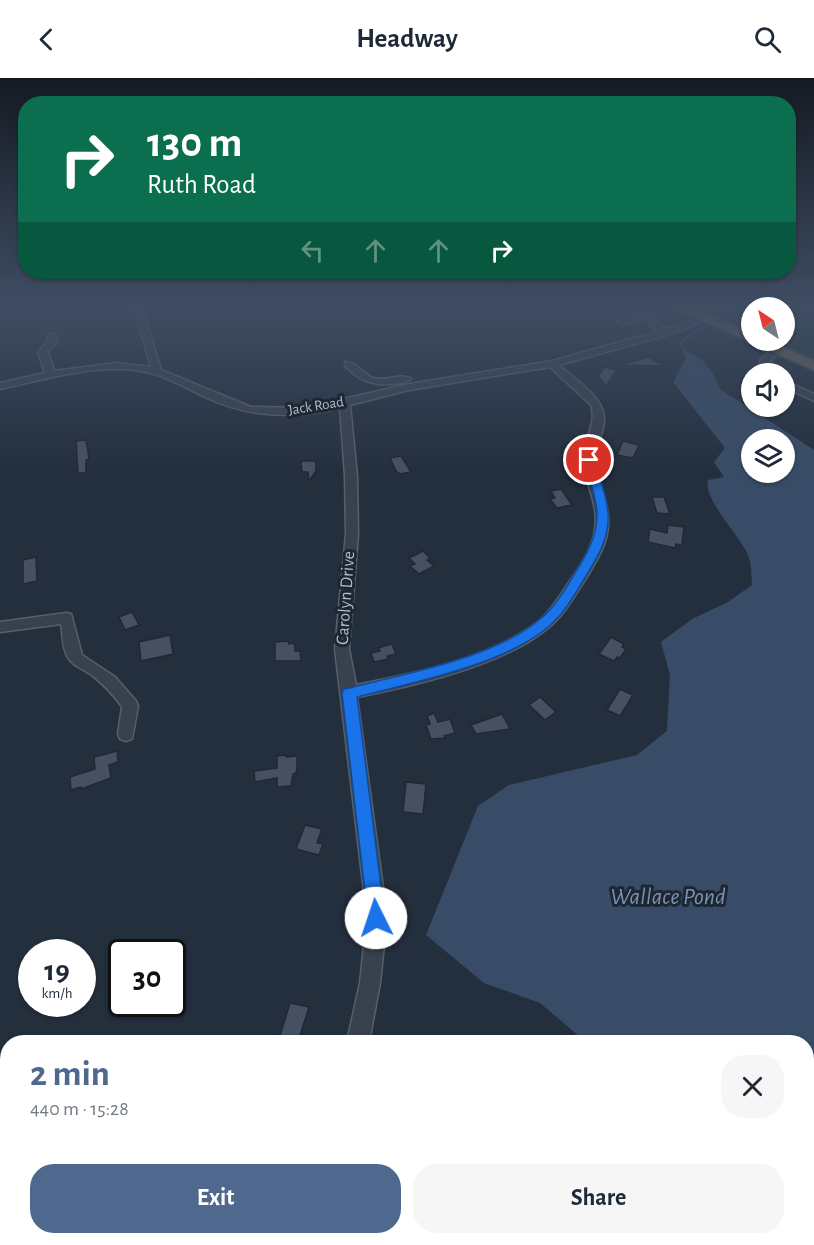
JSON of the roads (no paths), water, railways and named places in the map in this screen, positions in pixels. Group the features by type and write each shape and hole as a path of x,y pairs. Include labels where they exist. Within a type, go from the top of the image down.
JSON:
{"street":[{"path":"46,361 51,376"},
{"path":"154,361 157,372"},
{"name":"Jack Road","path":"0,386 116,367 157,372 249,410 291,412 439,382 494,375 562,361"},
{"path":"348,364 362,378 370,381 413,378 439,382"},
{"path":"350,693 433,672 518,642 544,624 562,605 598,547 603,513 589,460 590,450 598,432 599,412 590,399 552,364"},
{"path":"795,388 814,398"},
{"name":"Carolyn Drive","path":"345,402 351,476 352,534 342,649 350,693 376,918 370,982 359,1035"},
{"path":"0,627 66,618 70,626 70,645 78,659 123,694 130,706 126,734"}],"water":[{"name":"Wallace Pond","path":"684,361 703,361 720,389 741,403 741,417 763,417 782,429 741,429 741,483 795,483 795,438 814,450 814,1035 578,1035 540,1003 484,983 426,935 478,806 509,785 637,755 667,731 670,675 661,642 692,619 728,602 752,585 749,556 716,507 708,488 708,480 724,477 714,462 725,448 673,382"}]}
